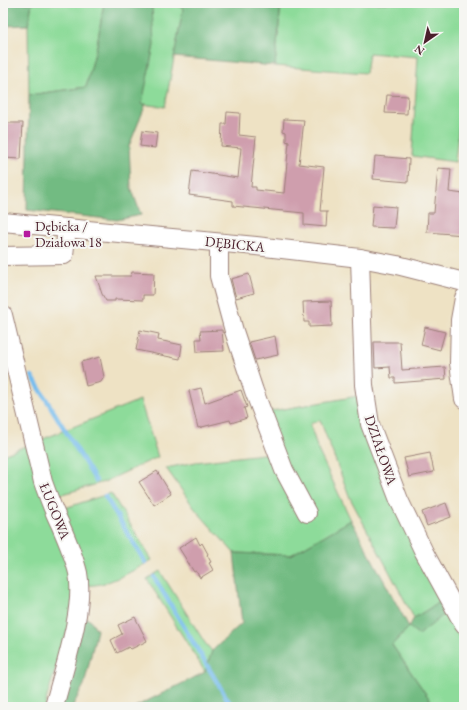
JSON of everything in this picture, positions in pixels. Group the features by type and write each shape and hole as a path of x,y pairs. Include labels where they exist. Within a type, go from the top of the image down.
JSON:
{"street":[{"name":"DĘBICKA","path":"3,222 360,258 397,265 464,282"},
{"path":"3,256 64,255 67,228"},
{"path":"219,243 219,276 234,331 254,392 284,470 307,513"},
{"name":"DZIAŁOWA","path":"360,258 364,385 370,424 399,500 424,552 464,625"},
{"path":"464,298 460,320 459,363 464,399"},
{"name":"ŁUGOWA","path":"3,315 43,482 51,505 72,553 78,573 80,589 75,627 54,707"}],"green space":[{"path":"3,3 32,3 28,25 3,26"},
{"path":"32,3 104,3 97,45 86,87 29,95 28,25"},
{"path":"104,3 175,3 183,9 165,107 141,104 154,45"},
{"path":"104,3 152,7 154,45 142,104 146,104 129,146 131,187 141,215 117,220 27,210 29,95 86,87 97,45"},
{"path":"175,3 281,3 275,66 174,57 183,9"},
{"path":"281,3 464,3 464,114 460,113 455,162 412,156 418,57 369,53 366,73 275,66"},
{"path":"358,396 443,600 414,618 350,498 320,420 310,424 318,450 351,520 291,555 234,553 195,509 166,468 196,462 271,453 266,412"},
{"path":"140,400 158,457 104,482 63,494 53,493 38,441"},
{"path":"28,445 74,583 71,618 45,707 3,707 3,629 6,621 3,612 3,455"},
{"path":"111,493 152,560 111,581 102,584 86,585 59,510"},
{"path":"351,520 409,627 392,645 435,707 135,707 205,672 212,651 242,623 234,553 291,555"},
{"path":"160,571 205,643 212,651 205,672 147,579"},
{"path":"443,600 447,612 419,635 409,627 414,618"},
{"path":"447,612 464,636 464,707 435,707 392,645 409,627"},
{"path":"84,617 91,621 97,630 84,685 72,707 59,707"}],"building":[{"path":"387,95 408,96 407,114 385,113"},
{"path":"227,112 240,113 239,135 256,137 251,187 256,187 256,190 284,193 289,142 286,141 286,132 283,131 284,119 304,120 299,164 324,167 320,211 327,211 326,227 304,225 304,213 233,206 233,201 189,195 192,171 238,178 241,148 221,146 222,124 226,124"},
{"path":"6,123 23,123 21,159 3,158 3,142 6,140"},
{"path":"142,131 157,133 155,148 140,146"},
{"path":"375,156 409,159 408,182 373,179"},
{"path":"438,168 451,169 449,192 464,194 464,235 427,232 428,213 434,213"},
{"path":"373,205 396,207 394,228 371,227"},
{"path":"132,272 154,273 153,295 143,295 143,300 115,299 115,301 106,301 96,276 131,276"},
{"path":"249,274 254,293 236,298 231,279"},
{"path":"331,301 332,326 309,327 309,322 304,322 303,302"},
{"path":"425,327 445,332 440,350 421,345"},
{"path":"140,330 159,334 158,340 182,345 180,359 136,350"},
{"path":"222,330 224,351 197,352 196,339 201,339 200,331"},
{"path":"275,336 278,355 255,360 249,342"},
{"path":"374,342 400,342 402,370 445,367 446,379 395,383 395,378 391,378 390,367 375,368"},
{"path":"100,357 104,377 101,382 86,386 81,362"},
{"path":"201,388 205,403 241,390 247,407 244,408 247,418 231,423 230,420 198,428 189,391"},
{"path":"430,453 434,472 409,477 404,458"},
{"path":"157,471 171,494 154,505 139,482"},
{"path":"446,503 451,517 427,526 422,512"},
{"path":"196,537 200,545 202,543 208,554 207,555 211,562 209,563 213,570 200,578 196,571 194,572 179,548"},
{"path":"135,617 147,641 131,649 129,647 117,653 111,640 122,634 118,625"}],"waterway":[{"path":"32,376 96,481"},
{"path":"105,496 145,562"},
{"path":"154,577 232,707"}],"place":[{"name":"Dębicka / Działowa 18","path":"27,234"}]}
